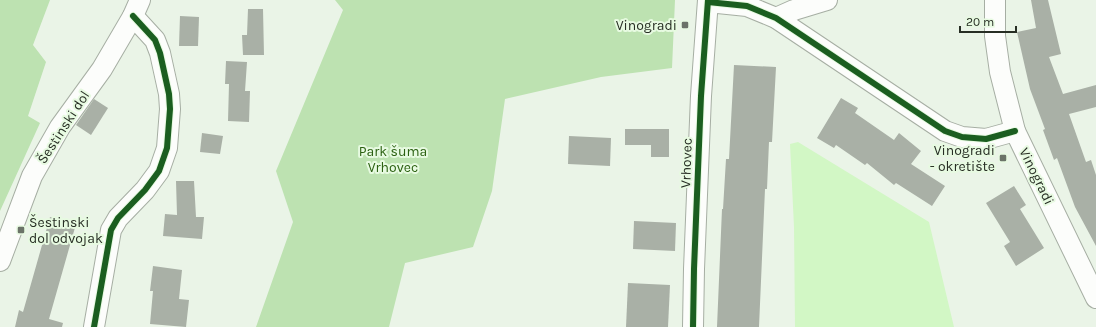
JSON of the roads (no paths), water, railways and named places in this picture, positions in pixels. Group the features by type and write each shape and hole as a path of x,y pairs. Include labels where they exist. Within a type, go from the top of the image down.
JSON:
{"street":[{"path":"776,18 794,10 827,0"},
{"name":"Vinogradi","path":"995,0 995,36 1000,72 1015,131 1096,298"},
{"path":"708,1 747,6 776,18 945,131 962,137 986,139 1015,131"},
{"name":"Vrhovec","path":"693,327 701,96 708,1"},
{"path":"94,327 111,230 118,218 145,190 159,171 167,148 170,110 169,94 160,53 155,40 137,8"},
{"name":"Šestinski dol","path":"0,261 32,176 60,127 102,70 137,8"}],"place":[{"name":"Vinogradi","path":"685,25"},
{"name":"Vinogradi - okretište","path":"1003,158"},
{"name":"Šestinski dol odvojak","path":"21,230"}],"park label":[{"name":"Park šuma Vrhovec","path":"393,160"}]}
